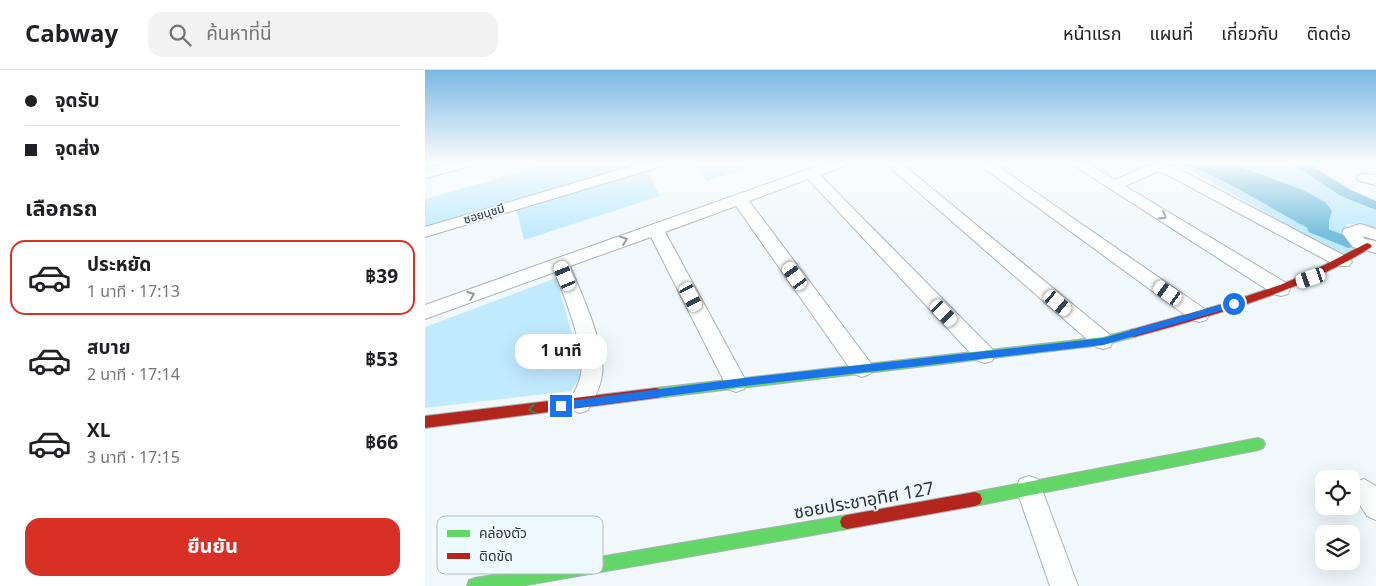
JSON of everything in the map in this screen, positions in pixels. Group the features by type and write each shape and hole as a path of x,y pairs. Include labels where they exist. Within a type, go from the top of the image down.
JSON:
{"street":[{"name":"ซอยนุชมี","path":"425,232 576,187"},
{"path":"425,312 773,187"},
{"path":"823,187 985,354"},
{"path":"920,187 1103,342"},
{"path":"1018,187 1199,315"},
{"path":"1118,187 1281,289"},
{"path":"1202,187 1343,262"},
{"path":"739,199 862,368"},
{"path":"655,229 736,383"},
{"path":"425,422 862,368 1103,342 1199,315 1311,278 1343,262 1373,243"},
{"path":"560,263 571,290 590,354 592,369 590,382 580,404"},
{"name":"ซอยประชาอุทิศ 127","path":"603,564 885,516 1258,444"},
{"path":"1029,488 1064,586"},
{"name":"ซอยประชาอุทิศ 127","path":"475,586 545,574"}],"shaded area":[{"path":"468,187 567,187 425,229 425,199"},
{"path":"588,187 656,187 660,196 524,240 516,208"},
{"path":"1220,187 1330,187 1376,210 1376,229 1361,224 1347,224 1345,232 1348,241 1358,247 1341,255"},
{"path":"1235,187 1295,187 1303,190 1325,202 1332,211 1329,221 1329,235 1346,245 1304,226"},
{"path":"556,278 583,372 571,391 425,408 425,327"}],"waterway":[{"path":"1337,187 1376,206"},
{"path":"1315,229 1348,243"}],"traffic: fast":[{"path":"656,393 1103,341 1134,333"},
{"path":"975,499 1258,444"},
{"path":"603,564 847,522"},
{"path":"475,586 545,574"}],"traffic: jam":[{"path":"1134,333 1224,308 1284,288 1313,276 1367,246"},
{"path":"425,422 656,393"},
{"path":"847,522 975,499"}],"route":[{"path":"561,406 862,368 1103,342 1234,304"}]}
